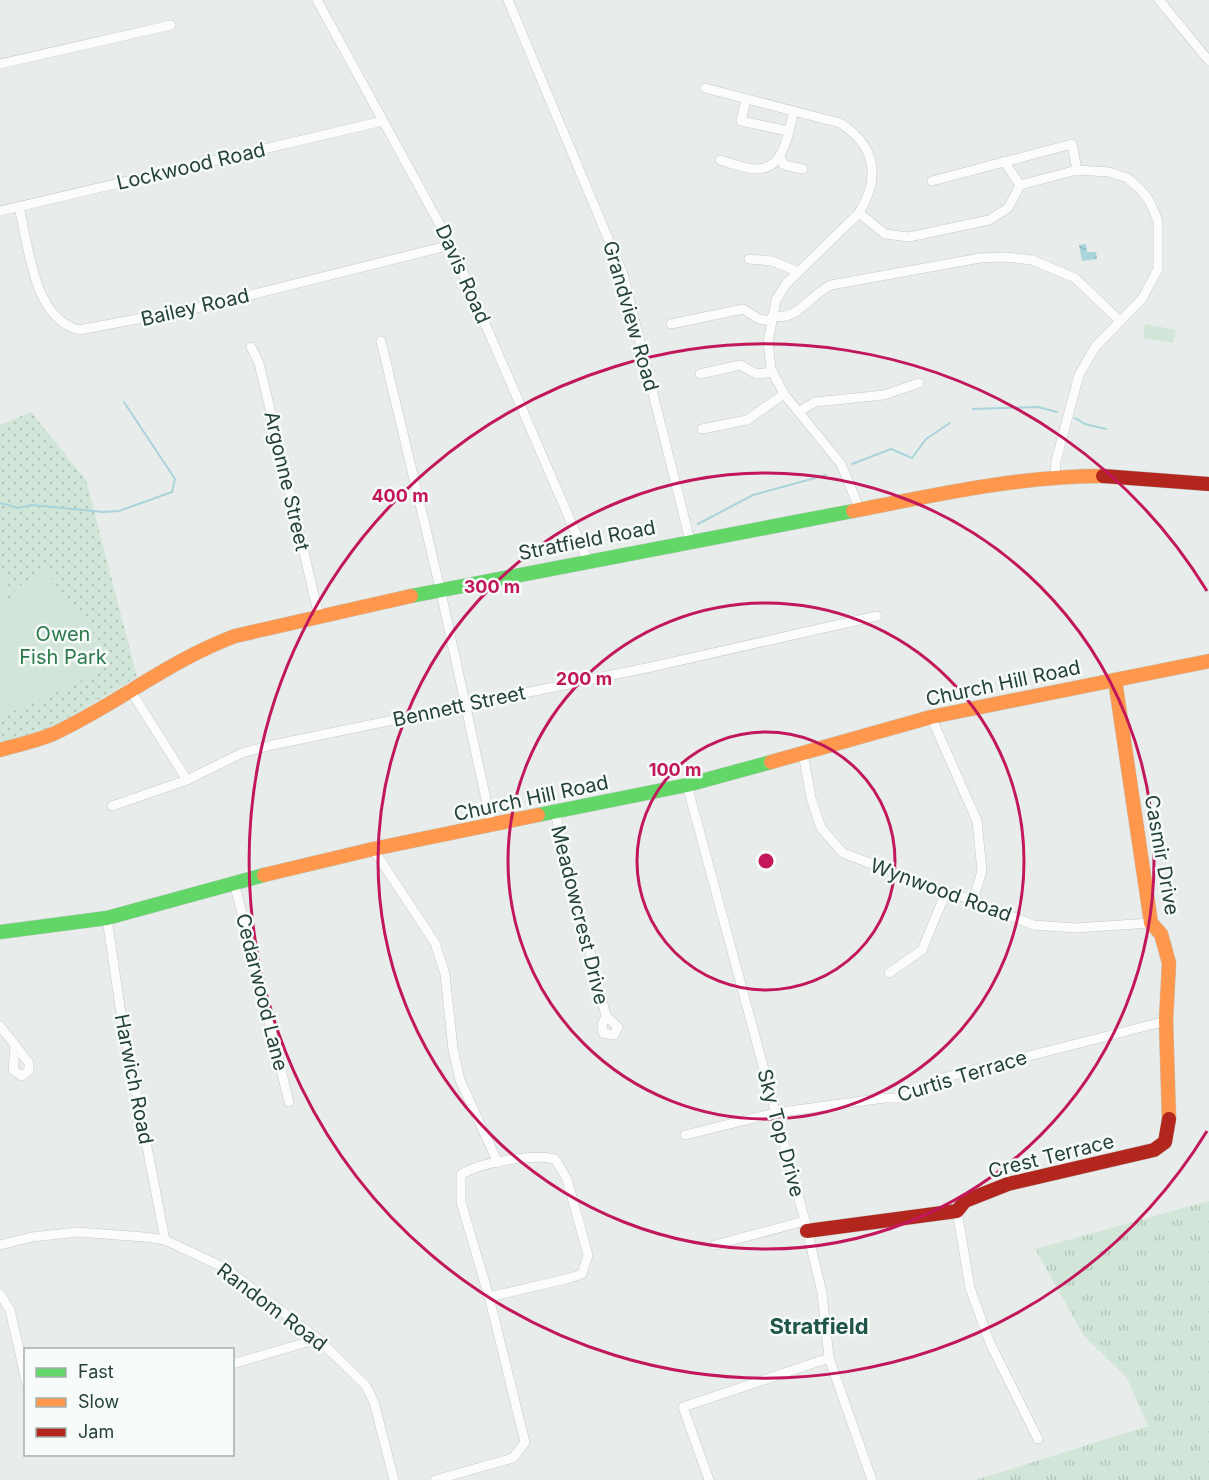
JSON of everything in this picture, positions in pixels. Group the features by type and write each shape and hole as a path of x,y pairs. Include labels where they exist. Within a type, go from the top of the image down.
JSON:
{"street":[{"name":"Davis Road","path":"317,0 424,191 451,245 587,559"},
{"name":"Grandview Road","path":"508,0 622,274 690,541"},
{"path":"1160,0 1209,61"},
{"path":"0,64 171,25"},
{"path":"705,88 840,123 856,135 866,147 872,175 868,194 859,213 796,272 776,300 768,342 773,372 784,394 841,464 860,510"},
{"path":"746,99 741,121 788,130"},
{"path":"720,160 756,169 767,167 780,158 794,111"},
{"name":"Lockwood Road","path":"0,211 383,121"},
{"path":"932,181 981,170 1004,161 1072,144 1077,170"},
{"path":"780,158 784,165 803,169"},
{"path":"1004,161 1020,185"},
{"path":"859,213 885,234 909,237 989,220 1008,208 1020,185 1077,170 1109,172 1127,178 1149,200 1158,222 1158,270 1142,299 1095,347 1079,375 1056,461 1055,478"},
{"name":"Bailey Road","path":"19,207 40,290 47,308 58,321 79,330 206,306 451,245"},
{"path":"671,324 743,309 759,319 793,316 814,294 831,285 980,258 1006,257 1032,260 1075,278 1120,321"},
{"path":"748,259 772,261 796,272"},
{"path":"381,341 440,588 492,827"},
{"name":"Argonne Street","path":"251,347 259,363 319,616"},
{"path":"699,374 740,366 757,374 773,372"},
{"path":"800,411 815,402 884,395 919,383"},
{"path":"702,429 747,420 784,394"},
{"name":"Stratfield Road","path":"0,750 56,732 202,647 235,636 440,588 968,489 1055,478 1101,476 1209,484"},
{"name":"Bennett Street","path":"112,807 187,780 242,753 651,667 877,616"},
{"name":"Church Hill Road","path":"0,932 30,926 107,918 234,882 373,849 492,827 687,785 931,717 1209,661"},
{"name":"Casmir Drive","path":"1115,681 1151,922 1161,934 1169,963 1166,1021 1169,1116 1165,1142"},
{"path":"129,688 187,780"},
{"path":"931,717 977,821 982,871 973,900"},
{"name":"Wynwood Road","path":"803,753 811,798 822,828 843,853 973,900 1033,925 1075,928 1151,922"},
{"name":"Sky Top Drive","path":"687,785 806,1226 822,1293 829,1358 872,1480"},
{"name":"Meadowcrest Drive","path":"555,813 606,1016"},
{"path":"373,849 435,943 445,974 453,1049 460,1080 498,1163"},
{"name":"Cedarwood Lane","path":"234,882 289,1102"},
{"path":"889,973 922,950 946,892"},
{"name":"Harwich Road","path":"107,918 120,1007 165,1240"},
{"name":"Curtis Terrace","path":"685,1135 775,1113 884,1098 903,1098 935,1080 1166,1021"},
{"path":"0,1026 15,1048"},
{"name":"Crest Terrace","path":"715,1245 806,1226 957,1211 965,1202 1008,1184 1066,1173 1154,1150 1165,1142"},
{"path":"435,1480 513,1458 525,1442 489,1297 461,1202 459,1185 461,1175 470,1168 498,1163 544,1156 555,1159 567,1179 588,1256 582,1274 489,1297"},
{"path":"957,1211 970,1287 990,1343 1038,1440"},
{"name":"Random Road","path":"0,1245 32,1237 78,1232 165,1240 227,1269 318,1339 370,1393 394,1480"},
{"path":"0,1294 10,1310 24,1372"},
{"path":"234,1363 318,1339"},
{"path":"709,1480 683,1407 829,1358"}],"green space":[{"path":"1145,324 1176,330 1173,343 1143,338"},
{"name":"Owen Fish Park","path":"31,412 86,480 137,677 50,729 0,744 0,425"},
{"path":"0,568 7,587 4,607 15,590 43,568 108,652 103,671 0,717"},
{"path":"1209,1201 1209,1480 976,1480 1148,1426 1127,1378 1084,1336 1035,1249"}],"water":[{"path":"1086,244 1087,252 1096,252 1097,259 1082,261 1079,245"}],"waterway":[{"path":"0,503 18,508 32,505 103,512 119,511 172,492 175,479 124,402"},
{"path":"973,409 1038,407 1057,412"},
{"path":"1075,418 1085,424 1106,429"},
{"path":"852,464 891,449 912,458 926,439 950,423"},
{"path":"698,524 753,495 826,475"}],"traffic: fast":[{"path":"411,596 853,511"},
{"path":"538,815 687,785 771,762"},
{"path":"0,932 107,918 264,875"}],"traffic: slow":[{"path":"853,511 1009,483 1103,476"},
{"path":"0,750 53,734 99,710 187,658 235,636 411,596"},
{"path":"771,762 931,717 1209,661"},
{"path":"1115,680 1151,923 1161,934 1169,963 1166,1021 1169,1119"},
{"path":"264,875 373,849 538,815"}],"traffic: jam":[{"path":"1103,476 1209,484"},
{"path":"807,1231 957,1211 965,1201 1008,1184 1154,1150 1165,1142 1169,1119"}],"district":[{"name":"Stratfield","path":"819,1326"}]}
